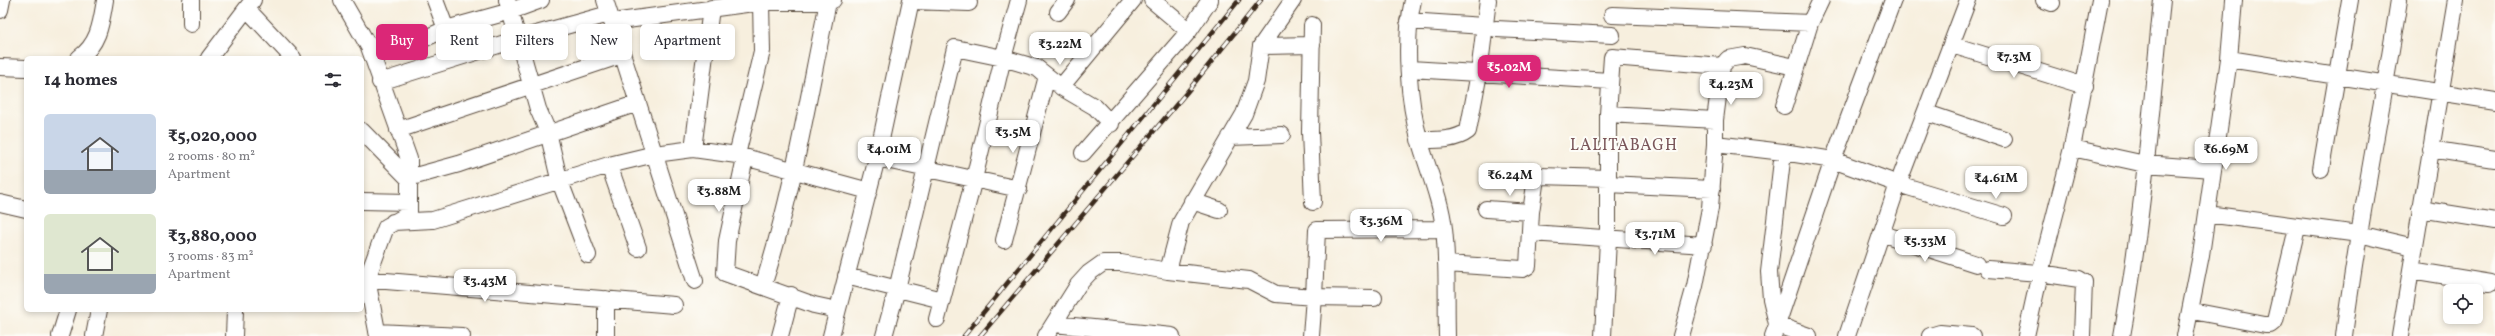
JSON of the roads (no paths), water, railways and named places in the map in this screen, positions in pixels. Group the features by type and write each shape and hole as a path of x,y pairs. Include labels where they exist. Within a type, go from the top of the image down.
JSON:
{"street":[{"path":"0,10 2,0"},
{"path":"82,56 87,52 101,30 105,0"},
{"path":"190,0 191,24"},
{"path":"342,0 369,47 380,82 409,159 409,214 386,227 364,279 378,334 462,336"},
{"path":"435,0 444,24"},
{"path":"459,24 508,6 541,0"},
{"path":"831,336 877,158 912,0 969,3"},
{"path":"937,319 1019,0"},
{"path":"1061,87 1133,0"},
{"path":"1152,0 1189,31"},
{"path":"1083,153 1111,124 1189,31 1210,0"},
{"path":"1168,271 1181,222 1244,114 1256,81 1261,46 1293,0"},
{"path":"1413,0 1408,21 1413,109 1419,140 1444,229 1447,336"},
{"path":"1419,140 1450,139 1462,135 1468,131 1479,73 1490,28 1488,0"},
{"path":"1784,106 1810,23 1821,0"},
{"path":"1775,330 1833,160 1892,0"},
{"path":"1847,336 1883,234 1898,184 1927,113 1968,0"},
{"path":"2026,336 2072,148 2085,86 2100,0"},
{"path":"2122,336 2129,296 2146,164 2162,0"},
{"path":"2185,336 2192,311 2207,214 2212,169 2229,59 2234,0"},
{"path":"2321,169 2350,0"},
{"path":"2344,336 2359,234 2387,83 2399,0"},
{"path":"2400,336 2456,0"},
{"path":"568,24 609,12 711,8 734,3 831,1 774,252 763,286"},
{"path":"761,2 762,51 741,157 727,241 725,273 791,295 814,305 838,310"},
{"path":"211,56 250,4 291,56"},
{"path":"508,6 513,24"},
{"path":"693,149 711,8"},
{"path":"1603,336 1608,240 1608,114 1612,57 1613,8 1810,23"},
{"path":"609,12 613,24"},
{"path":"1408,21 1490,28 1612,35"},
{"path":"1312,25 1310,132 1313,202"},
{"path":"369,47 421,40 436,33"},
{"path":"380,82 501,44"},
{"path":"1261,46 1312,45"},
{"path":"1952,45 2085,86"},
{"path":"884,336 897,289 955,48 1003,58 1037,68 1061,87 1095,107 1111,124"},
{"path":"1681,336 1704,245 1712,189 1715,120 1722,66 1728,59 1745,56 1795,67"},
{"path":"1612,57 1722,66"},
{"path":"2229,59 2495,101"},
{"path":"524,60 538,109 548,132 559,179 588,255"},
{"path":"398,130 607,60"},
{"path":"624,60 695,281"},
{"path":"0,67 24,68"},
{"path":"1410,69 1610,81"},
{"path":"1004,240 1019,189 1047,76"},
{"path":"408,178 459,164 548,132 638,103"},
{"path":"1927,113 2004,139"},
{"path":"1608,114 1715,120"},
{"path":"364,133 408,178"},
{"path":"1230,137 1282,135"},
{"path":"1715,144 1783,152 1833,160 1898,184 2004,216"},
{"path":"2072,148 2146,164 2212,169"},
{"path":"393,222 433,220 559,179 609,165 654,154 693,149 741,157 869,191"},
{"path":"2430,149 2495,159"},
{"path":"1775,330 1769,272 1783,152"},
{"path":"877,158 1019,189"},
{"path":"609,165 638,248"},
{"path":"1446,264 1523,269 1528,266 1530,262 1531,212 1534,183 1540,176 1712,189"},
{"path":"364,201 409,202"},
{"path":"1192,201 1219,210"},
{"path":"0,203 24,209"},
{"path":"1486,209 1531,212"},
{"path":"2420,209 2495,221"},
{"path":"2207,214 2297,228 2359,234 2414,246"},
{"path":"2192,311 2265,324 2273,323 2275,321 2297,228"},
{"path":"1311,336 1317,230 1444,229"},
{"path":"1531,233 1608,240 1704,245"},
{"path":"1883,234 1982,266 2079,279 2084,282 2082,336"},
{"path":"1172,336 1050,330 1078,285 1089,272 1103,263 1121,262 1168,271 1249,280 1276,294 1314,297 1374,298"},
{"path":"2411,270 2490,282"},
{"path":"846,276 942,300"},
{"path":"364,279 606,298 674,305"},
{"path":"780,336 791,295"},
{"path":"606,298 606,336"},
{"path":"60,336 67,312"},
{"path":"94,336 99,312"},
{"path":"234,336 236,312"},
{"path":"1775,330 1809,336"},
{"path":"1930,336 1940,333 1972,336"}],"railway":[{"path":"964,336 1239,0"},
{"path":"980,336 1187,92 1261,0"}],"district":[{"name":"LALITABAGH","path":"1624,144"}]}
